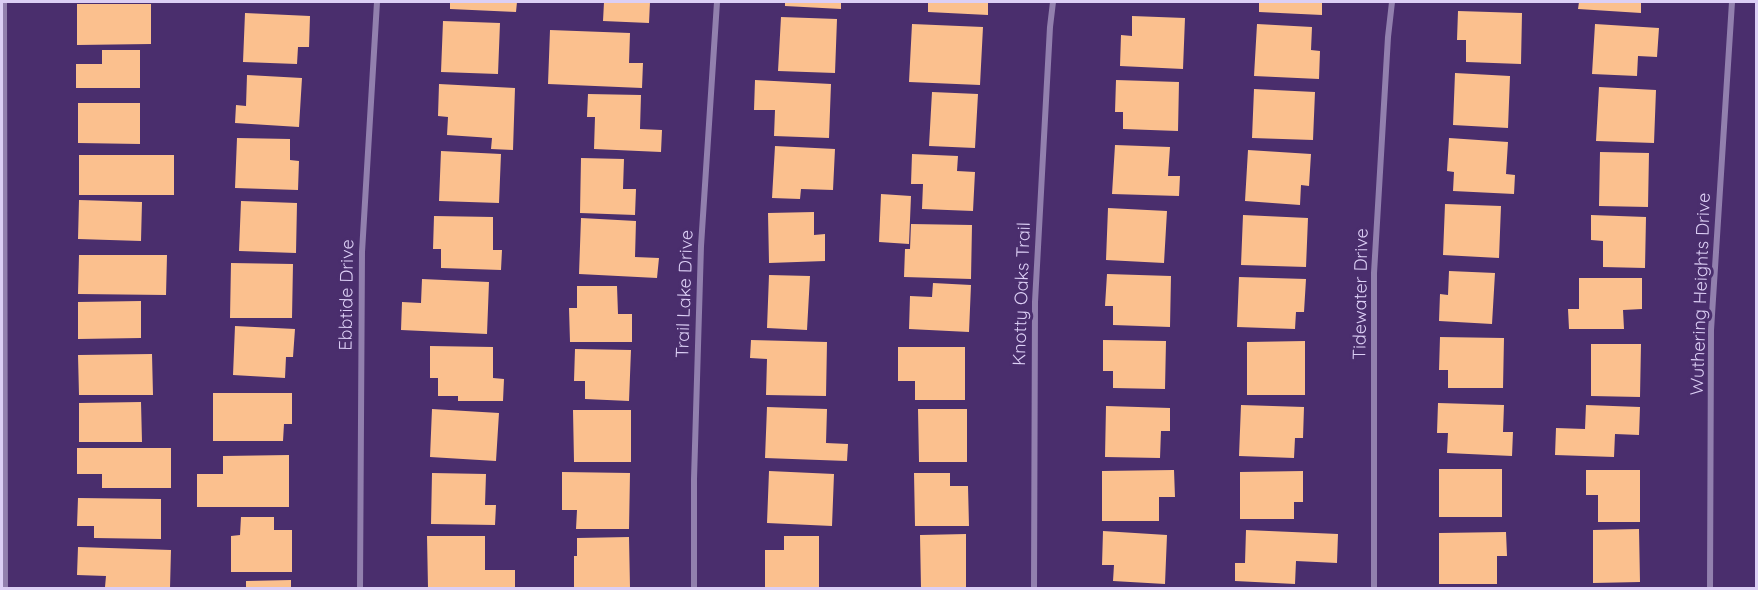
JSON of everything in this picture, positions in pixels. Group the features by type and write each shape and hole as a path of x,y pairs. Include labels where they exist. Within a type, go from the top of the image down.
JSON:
{"street":[{"path":"4,2 5,588"},
{"name":"Ebbtide Drive","path":"360,588 362,252 377,2"},
{"name":"Trail Lake Drive","path":"694,588 694,480 701,246 717,2"},
{"name":"Knotty Oaks Trail","path":"1034,588 1035,302 1053,2"},
{"name":"Tidewater Drive","path":"1374,588 1374,273 1392,2"},
{"name":"Wuthering Heights Drive","path":"1710,588 1711,330 1732,2"}],"building":[{"path":"450,2 517,2 516,12 450,9"},
{"path":"604,2 650,2 649,23 603,21"},
{"path":"785,2 841,2 841,9 785,6"},
{"path":"928,2 988,2 988,15 928,12"},
{"path":"1259,2 1322,2 1322,15 1259,12"},
{"path":"1579,2 1641,2 1641,13 1578,9"},
{"path":"77,4 151,4 151,44 77,45"},
{"path":"1458,11 1522,13 1521,64 1466,62 1466,40 1457,40"},
{"path":"245,13 310,16 309,47 298,47 297,64 243,62"},
{"path":"1132,16 1185,18 1183,69 1120,66 1121,35 1132,36"},
{"path":"781,17 837,19 835,73 778,71"},
{"path":"443,21 500,23 498,74 441,72"},
{"path":"912,24 983,27 980,85 909,82"},
{"path":"1257,24 1312,27 1311,50 1320,51 1319,79 1254,76"},
{"path":"1595,24 1659,28 1657,57 1638,56 1637,76 1592,74"},
{"path":"550,30 630,33 629,63 643,63 642,88 548,84"},
{"path":"102,50 140,50 140,88 76,88 76,64 102,64"},
{"path":"1455,73 1510,76 1508,128 1453,125"},
{"path":"247,75 302,78 299,127 235,123 236,105 246,106"},
{"path":"755,80 831,84 829,138 774,136 775,110 754,110"},
{"path":"1116,80 1179,82 1178,131 1123,129 1123,112 1115,112"},
{"path":"439,84 515,88 513,150 491,149 492,138 447,135 448,117 438,116"},
{"path":"1599,87 1656,90 1654,143 1596,141"},
{"path":"1254,89 1315,92 1313,140 1252,138"},
{"path":"932,92 978,94 975,148 929,146"},
{"path":"588,94 641,95 640,129 662,130 661,152 594,149 595,117 587,117"},
{"path":"78,103 140,103 140,144 78,143"},
{"path":"237,138 290,139 290,160 299,161 298,190 235,188"},
{"path":"1449,138 1508,142 1506,174 1515,175 1514,194 1453,191 1454,172 1447,171"},
{"path":"1115,145 1170,147 1168,176 1180,176 1179,196 1112,194"},
{"path":"775,146 835,149 833,190 801,189 800,199 772,198"},
{"path":"1248,150 1311,154 1309,186 1301,185 1300,205 1245,201"},
{"path":"441,151 501,154 499,203 439,201"},
{"path":"1600,152 1649,153 1648,207 1599,206"},
{"path":"912,154 958,156 957,171 975,172 973,211 922,209 923,184 911,184"},
{"path":"79,155 174,155 174,195 79,195"},
{"path":"581,158 624,159 623,189 636,189 635,215 580,213"},
{"path":"881,194 911,196 909,244 879,242"},
{"path":"79,200 142,202 141,241 78,239"},
{"path":"241,201 297,203 296,253 239,251"},
{"path":"1445,204 1501,206 1499,258 1443,255"},
{"path":"1108,208 1167,211 1164,263 1106,260"},
{"path":"814,212 814,235 825,234 825,261 769,263 768,213"},
{"path":"1243,215 1308,218 1306,267 1241,265"},
{"path":"1591,215 1646,217 1645,268 1603,267 1603,241 1591,240"},
{"path":"434,216 493,217 493,250 502,250 501,270 441,268 441,249 433,249"},
{"path":"581,218 636,221 635,257 659,258 657,278 579,274"},
{"path":"911,224 972,225 971,279 904,277 905,249 910,249"},
{"path":"79,255 167,255 166,295 78,294"},
{"path":"231,263 293,264 292,318 230,318"},
{"path":"1449,271 1495,273 1492,324 1439,321 1440,294 1448,295"},
{"path":"1107,274 1171,276 1170,327 1113,325 1113,306 1105,306"},
{"path":"769,275 810,276 807,330 767,328"},
{"path":"1239,277 1306,279 1304,312 1296,312 1295,329 1237,327"},
{"path":"1579,278 1642,278 1642,309 1623,310 1624,329 1569,329 1568,309 1579,309"},
{"path":"422,279 489,282 487,334 401,330 402,302 421,303"},
{"path":"933,283 971,285 969,332 909,329 910,296 932,297"},
{"path":"577,286 617,286 618,314 632,314 632,342 570,342 569,308 577,308"},
{"path":"141,301 141,338 78,339 78,302"},
{"path":"235,326 295,329 293,357 286,357 285,378 233,375"},
{"path":"1440,337 1504,338 1503,388 1448,388 1448,370 1439,370"},
{"path":"751,340 827,342 826,396 766,395 767,359 750,358"},
{"path":"1103,340 1166,341 1165,389 1113,388 1113,371 1103,371"},
{"path":"1305,341 1305,395 1247,395 1247,342"},
{"path":"1591,344 1641,344 1640,397 1591,396"},
{"path":"430,346 493,347 493,378 504,379 503,401 458,401 458,396 438,396 438,378 430,378"},
{"path":"898,347 965,347 965,400 915,400 915,381 898,381"},
{"path":"575,349 631,350 629,401 585,399 585,381 574,381"},
{"path":"152,354 153,395 79,395 78,355"},
{"path":"213,393 292,393 292,424 284,424 283,441 213,441"},
{"path":"141,402 142,442 79,442 79,403"},
{"path":"1438,403 1504,405 1503,432 1513,432 1512,456 1447,453 1448,433 1437,433"},
{"path":"1241,405 1304,407 1303,438 1295,438 1294,458 1239,456"},
{"path":"1586,405 1640,407 1639,435 1615,434 1614,457 1555,455 1556,428 1585,429"},
{"path":"1106,406 1170,408 1170,431 1161,431 1160,458 1105,457"},
{"path":"767,407 827,409 826,443 848,444 847,461 765,458"},
{"path":"432,409 499,413 496,461 430,457"},
{"path":"918,409 967,409 967,462 919,462"},
{"path":"573,410 631,410 631,462 574,462"},
{"path":"77,448 171,448 171,488 102,488 102,474 77,474"},
{"path":"289,455 289,507 197,507 197,474 223,474 223,456"},
{"path":"1439,469 1502,469 1502,517 1439,517"},
{"path":"1174,470 1175,497 1159,497 1159,521 1102,521 1102,471"},
{"path":"1586,470 1640,470 1640,522 1598,522 1598,495 1586,495"},
{"path":"769,471 834,474 832,526 767,523"},
{"path":"1303,471 1303,502 1294,502 1294,519 1240,519 1240,472"},
{"path":"562,472 630,473 629,529 576,529 577,510 562,510"},
{"path":"432,473 486,474 485,505 496,505 495,525 431,524"},
{"path":"914,473 950,473 950,486 968,486 969,526 915,526"},
{"path":"78,498 161,499 161,539 94,538 94,526 77,526"},
{"path":"241,517 274,517 274,530 292,530 292,572 231,572 231,536 240,535"},
{"path":"1639,529 1640,582 1593,583 1593,530"},
{"path":"1246,530 1338,534 1337,563 1296,561 1295,584 1235,581 1235,563 1245,563"},
{"path":"1103,531 1167,535 1165,584 1113,581 1114,565 1102,565"},
{"path":"1506,532 1507,556 1497,556 1497,584 1439,584 1439,533"},
{"path":"966,534 966,588 921,588 920,535"},
{"path":"427,536 485,536 485,570 515,570 515,588 428,588"},
{"path":"784,536 819,536 819,588 765,588 765,550 784,550"},
{"path":"629,537 630,588 574,588 574,556 577,556 577,538"},
{"path":"78,547 171,550 170,588 105,587 106,576 77,575"},
{"path":"291,580 291,588 246,588 246,581"}]}
